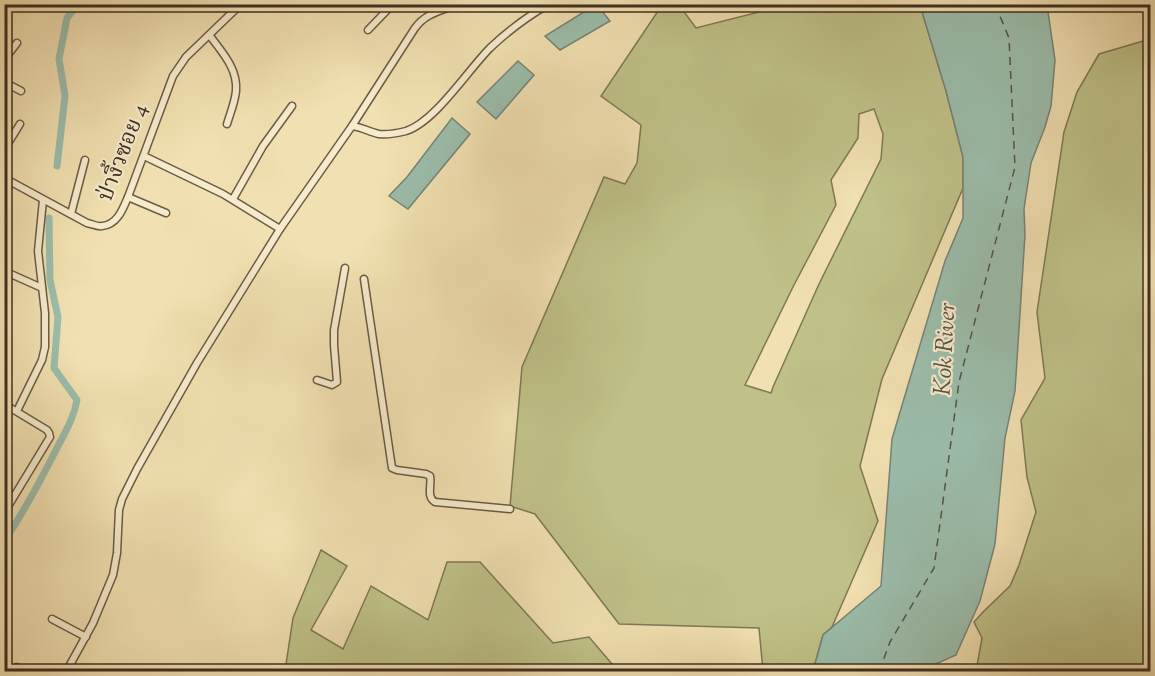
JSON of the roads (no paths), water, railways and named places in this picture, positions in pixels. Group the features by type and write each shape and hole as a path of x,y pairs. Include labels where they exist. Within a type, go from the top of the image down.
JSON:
{"street":[{"name":"ป่างิ้วซอย 4","path":"4,178 87,223 103,226 115,221 128,198 172,76 186,57 242,4"},
{"path":"368,30 393,4"},
{"path":"66,672 86,637 113,575 117,553 119,510 127,489 197,363 280,229 352,126 422,19 458,4"},
{"path":"352,126 359,126 378,134 406,131 415,127 431,116 490,48 510,30 549,4"},
{"path":"210,36 228,59 235,75 236,92 227,124"},
{"path":"4,60 17,43"},
{"path":"4,82 21,91"},
{"path":"233,199 263,146 292,106"},
{"path":"4,150 20,124"},
{"path":"144,156 233,199 280,229"},
{"path":"71,214 85,160"},
{"path":"128,198 166,213"},
{"path":"17,411 42,360 45,347 45,313 38,251 43,200"},
{"path":"317,380 333,385 337,382 333,345 334,330 345,267"},
{"path":"4,271 42,288"},
{"path":"364,279 392,468 426,474 430,477 430,496 435,502 510,509"},
{"path":"4,404 47,429 50,437 4,513"},
{"path":"52,619 86,637"},
{"path":"17,667 27,672"}],"water":[{"path":"595,5 610,21 560,50 545,36"},
{"name":"Kok River","path":"920,5 1047,5 1055,60 1051,106 1031,163 1024,209 1025,235 1015,391 1005,438 995,544 980,601 956,655 920,671 813,671 823,635 881,586 892,439 945,261 963,218 963,157"},
{"path":"518,61 534,75 496,119 477,102"},
{"path":"452,118 470,134 408,209 389,196 407,177"}],"waterway":[{"path":"57,166 65,96 59,59 67,18 78,4"},
{"path":"4,542 51,460 71,419 77,400 54,368 58,317 50,280 49,218"}]}
